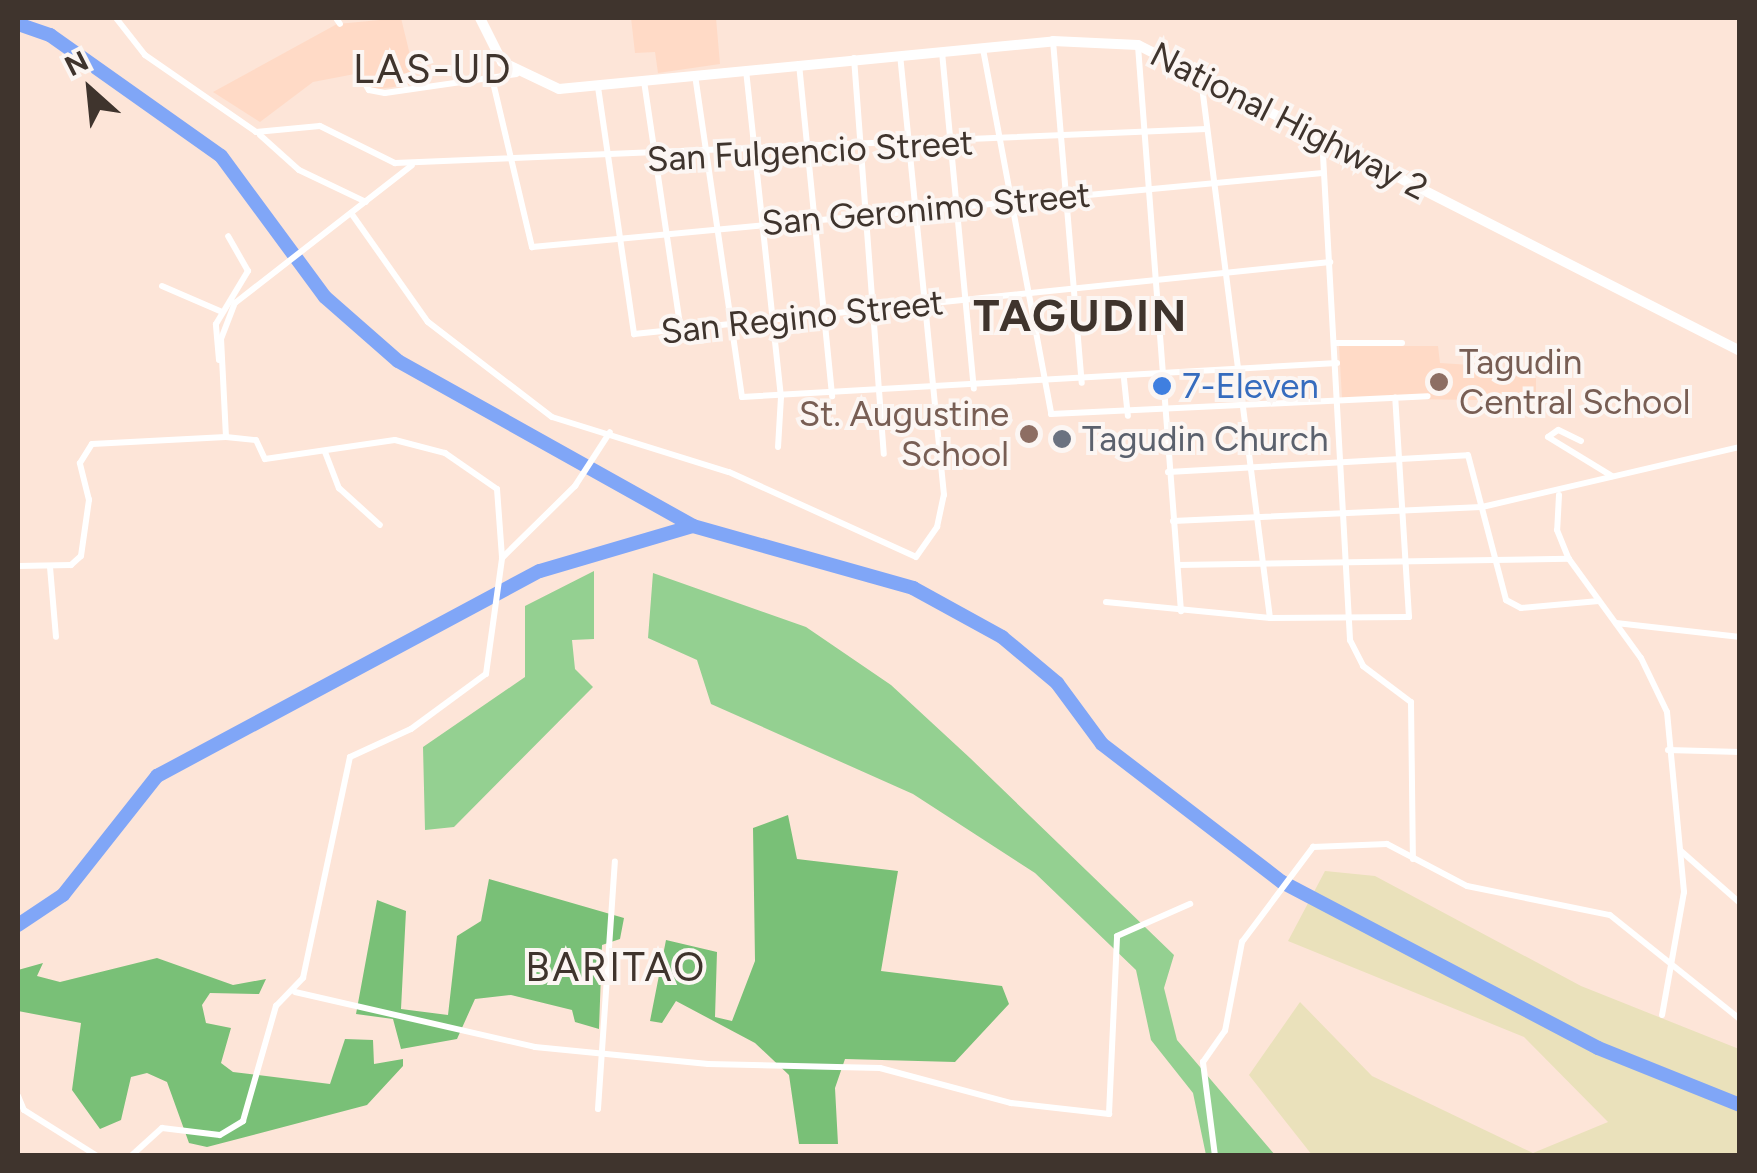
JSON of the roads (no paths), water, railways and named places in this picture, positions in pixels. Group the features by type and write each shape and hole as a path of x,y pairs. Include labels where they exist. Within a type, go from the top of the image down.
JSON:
{"highway":[{"path":"480,18 516,74"},
{"name":"National Highway 2","path":"516,74 546,88 598,87 745,68 1053,41 1138,45 1200,71 1740,351"}],"street":[{"path":"116,18 145,55 256,132 299,170 367,202"},
{"path":"1053,41 1082,383"},
{"path":"1138,45 1158,376 1181,611"},
{"path":"982,48 1039,384 1056,417 1162,415 1428,396"},
{"path":"942,52 969,300 974,388"},
{"path":"349,215 438,331 552,418 610,432 729,472 913,557 943,509 900,54"},
{"path":"854,58 884,454"},
{"path":"798,64 832,396"},
{"path":"745,68 781,398 778,446"},
{"path":"1200,71 1270,618"},
{"path":"358,72 374,92 516,74"},
{"path":"695,74 739,395 781,398 1082,383 1337,363"},
{"path":"492,78 509,162"},
{"path":"644,81 681,332"},
{"path":"598,87 619,238"},
{"name":"San Fulgencio Street","path":"256,132 320,126 378,159 413,164 609,161 807,148 1062,140 1206,129"},
{"path":"1322,136 1346,513 1348,620 1358,660 1411,702 1414,859"},
{"name":"San Geronimo Street","path":"509,162 529,246 959,210 1067,196 1323,173"},
{"path":"220,361 226,322 259,279 413,164"},
{"path":"226,437 220,361 214,342 222,312 248,271 228,236"},
{"name":"San Regino Street","path":"619,238 631,333 681,332 824,313 1330,262"},
{"path":"162,286 222,312"},
{"path":"1335,342 1402,343"},
{"path":"1124,379 1128,416"},
{"path":"1106,602 1270,618 1409,617 1396,397"},
{"path":"1581,441 1558,430 1548,437 1613,476"},
{"path":"502,558 575,486 610,432"},
{"path":"18,566 50,566 80,556 89,500 80,463 92,444 226,437 256,440 265,459 412,442 472,467 497,489 502,558 486,674 411,729 350,757 295,992 276,1006 254,1098 236,1128 162,1128 131,1156"},
{"path":"1173,521 1482,507 1559,495 1613,476 1740,447"},
{"path":"325,452 339,488 380,524"},
{"path":"1168,472 1471,457 1492,566 1506,600 1521,608 1599,601"},
{"path":"1559,495 1557,530 1570,559 1662,694 1680,850 1675,961 1662,1015"},
{"path":"1178,565 1492,566 1570,559"},
{"path":"50,566 56,637"},
{"path":"1615,623 1740,637"},
{"path":"1668,750 1740,752"},
{"path":"1215,1156 1201,1071 1225,1031 1226,999 1254,924 1306,849 1386,844 1517,902 1610,915 1675,961 1740,1019"},
{"path":"1680,850 1740,903"},
{"path":"598,1108 605,1054 615,862"},
{"path":"295,992 326,1006 605,1054 880,1068 1011,1102 1109,1114 1117,936 1190,904"},
{"path":"18,1096 21,1113 98,1156"}],"waterway":[{"path":"18,24 50,35 221,156 325,297 398,361 693,526 913,588 1002,637 1057,683 1102,744 1282,882 1598,1048 1740,1105"},
{"path":"18,925 63,895 157,776 540,571 693,526"}],"place":[{"name":"Tagudin Central School","path":"1439,382"},
{"name":"7-Eleven","path":"1162,386"},
{"name":"St. Augustine School","path":"1029,434"},
{"name":"Tagudin Church","path":"1062,439"}],"district":[{"name":"LAS-UD","path":"433,69"},
{"name":"TAGUDIN","path":"1081,316"},
{"name":"BARITAO","path":"616,967"}]}
